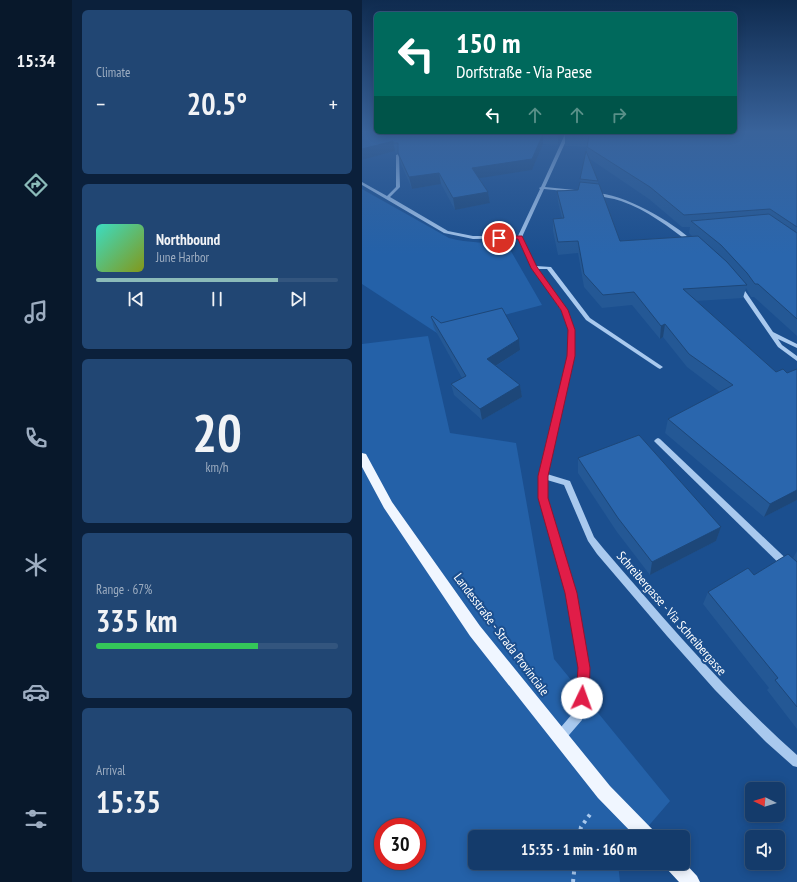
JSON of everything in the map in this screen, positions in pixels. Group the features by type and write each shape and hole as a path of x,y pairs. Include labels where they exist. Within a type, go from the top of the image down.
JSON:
{"main road":[{"name":"Landesstraße - Strada Provinciale","path":"362,457 388,505 475,631 559,738 604,792 641,830"},
{"path":"680,870 691,882"}],"street":[{"path":"387,198 398,187 398,172"},
{"path":"549,172 520,237 534,268 564,310 572,330 571,356 543,476 543,498 571,593 584,668 582,698 578,716 559,738"},
{"path":"362,183 446,232 459,236 477,238 520,237"},
{"path":"541,188 578,192"},
{"path":"586,192 613,196 640,206 678,231 696,245"},
{"path":"678,231 686,230"},
{"path":"534,268 549,268 588,319 660,367"},
{"path":"736,282 780,346 797,359"},
{"path":"771,333 797,346"},
{"path":"658,441 797,576"},
{"name":"Schreibergasse - Via Schreibergasse","path":"543,476 567,483 591,539 600,550 689,655 780,748 797,762"}],"path":[{"path":"573,882 574,870"}],"shaded area":[{"path":"362,189 449,238 508,246 542,305 437,333 362,284"},
{"path":"428,336 450,433 516,443 554,659 670,801 645,830 468,830 468,870 619,870 620,882 362,882 362,344"}],"building":[{"path":"407,172 475,172 488,192 453,198 439,173 409,177"},
{"path":"581,172 594,172 598,181 580,179"},
{"path":"627,172 797,172 797,227 770,209 684,215 650,187"},
{"path":"580,182 599,184 620,241 698,236 727,262 747,285 683,289 776,372 783,369 787,373 797,369 797,490 770,504 668,419 733,385 689,354 665,324 661,326 634,292 603,295 584,274 578,241 558,242 553,219 564,218 557,191 578,190"},
{"path":"769,214 797,233 797,319 758,284 755,284 721,245 691,221"},
{"path":"502,308 519,339 487,359 520,385 480,409 451,384 466,376 431,317 432,316 441,323"},
{"path":"639,435 721,527 652,562 618,518 578,458"},
{"path":"788,554 797,562 797,707 775,680 778,678 708,592 748,568 754,575"}],"route":[{"path":"499,238 520,237 528,258 564,310 569,319 572,330 571,356 543,476 543,498 571,593 584,668 582,698"}]}
